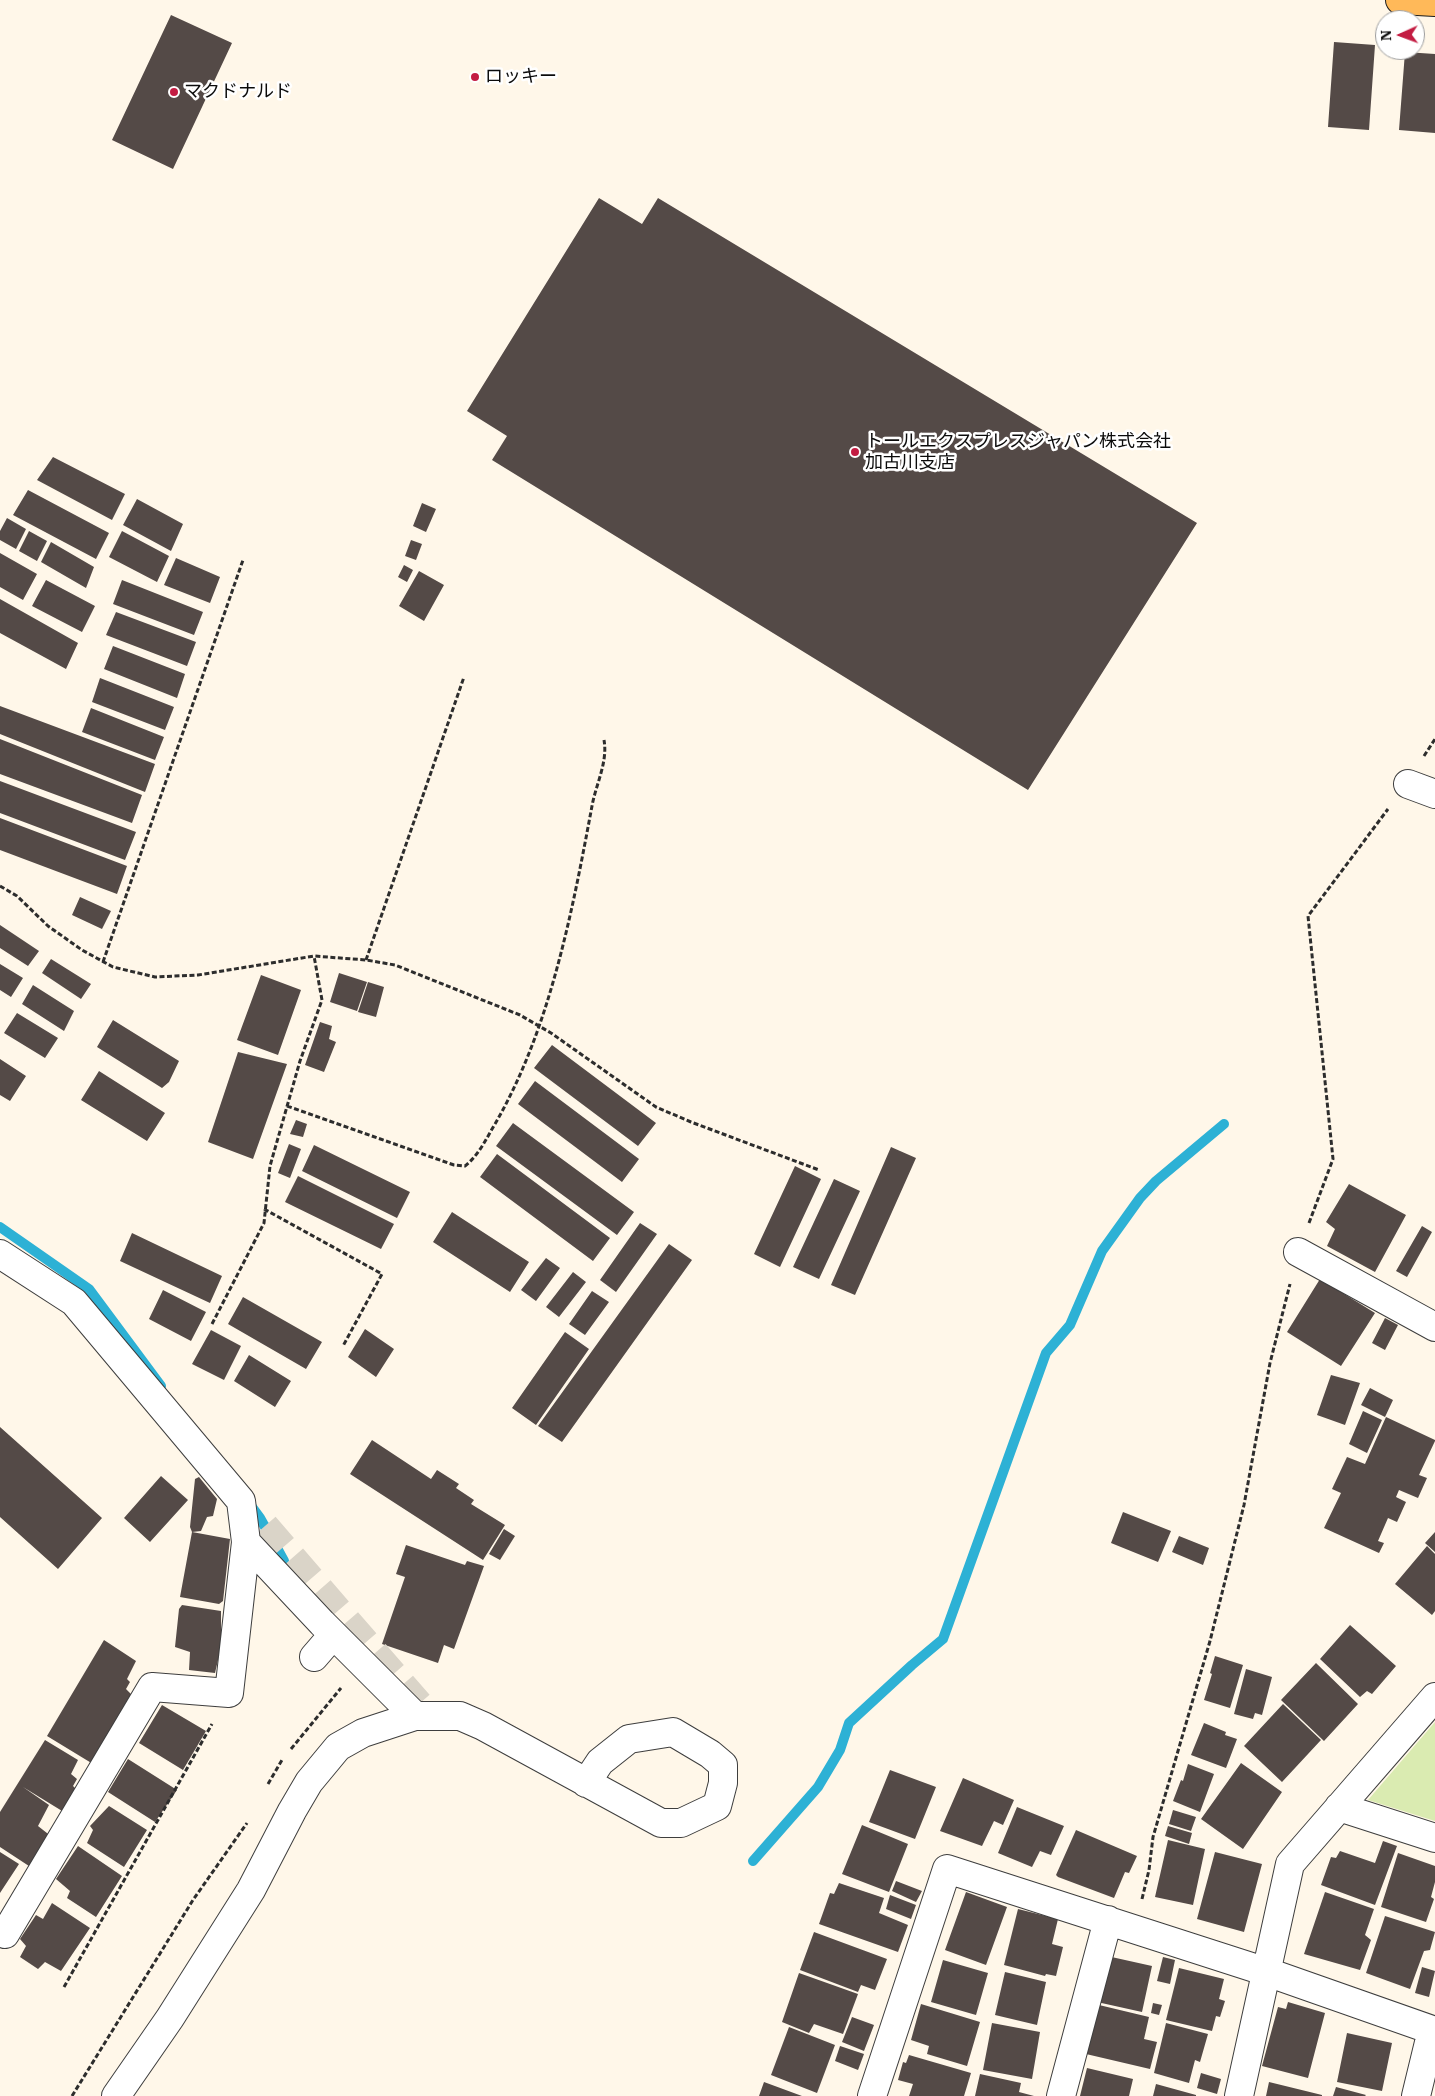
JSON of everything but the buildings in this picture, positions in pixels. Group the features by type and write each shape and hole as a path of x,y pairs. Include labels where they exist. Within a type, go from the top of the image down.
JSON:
{"main road":[{"path":"1400,0 1435,2"}],"street":[{"path":"1408,784 1435,794"},
{"path":"1298,1252 1435,1327"},
{"path":"0,1254 74,1302 131,1368 241,1502 246,1542 229,1693 152,1687 5,1934 0,1930"},
{"path":"246,1542 334,1635 415,1716"},
{"path":"314,1658 334,1635"},
{"path":"1239,2096 1290,1864 1435,1698"},
{"path":"116,2096 170,2018 251,1890 292,1811 323,1763 338,1747 363,1733 415,1716 460,1716 483,1726 586,1783 661,1823 680,1824 717,1806 723,1783 723,1765 710,1754 673,1732 629,1738 600,1762 586,1783"},
{"path":"1339,1807 1435,1838"},
{"path":"872,2096 947,1869 1267,1972 1433,2031 1416,2096"},
{"path":"1061,2096 1108,1920"}],"path":[{"path":"103,962 243,560"},
{"path":"366,960 464,677"},
{"path":"1134,1929 1149,1870 1153,1837 1210,1641 1244,1504 1270,1363 1298,1252 1333,1159 1308,916 1408,784 1435,739"},
{"path":"287,1106 454,1165 465,1166 475,1158 509,1100 539,1026 567,930 593,800 606,752 604,740"},
{"path":"0,886 17,896 62,936 82,950 113,967 155,977 198,975 314,956 366,960 395,965 520,1015 539,1026 656,1107 820,1170"},
{"path":"212,1324 264,1223 270,1166 300,1061 322,1000 314,956"},
{"path":"264,1209 382,1274 343,1346"},
{"path":"268,1785 276,1768 343,1685"},
{"path":"64,1987 229,1693"},
{"path":"72,2096 193,1900 251,1817"}],"green space":[{"path":"1435,1722 1435,1821 1368,1800"}],"waterway":[{"path":"753,1861 818,1787 840,1750 849,1723 943,1639 1046,1353 1070,1325 1102,1251 1140,1198 1156,1181 1224,1124"},
{"path":"0,1227 89,1289 161,1386"},
{"path":"249,1503 260,1518 284,1561 265,1526"}],"tunnel":[{"path":"265,1526 419,1704"}],"place":[{"name":"ロッキー","path":"475,77"},
{"name":"マクドナルド","path":"174,92"},
{"name":"トールエクスプレスジャパン株式会社 加古川支店","path":"855,452"}]}
